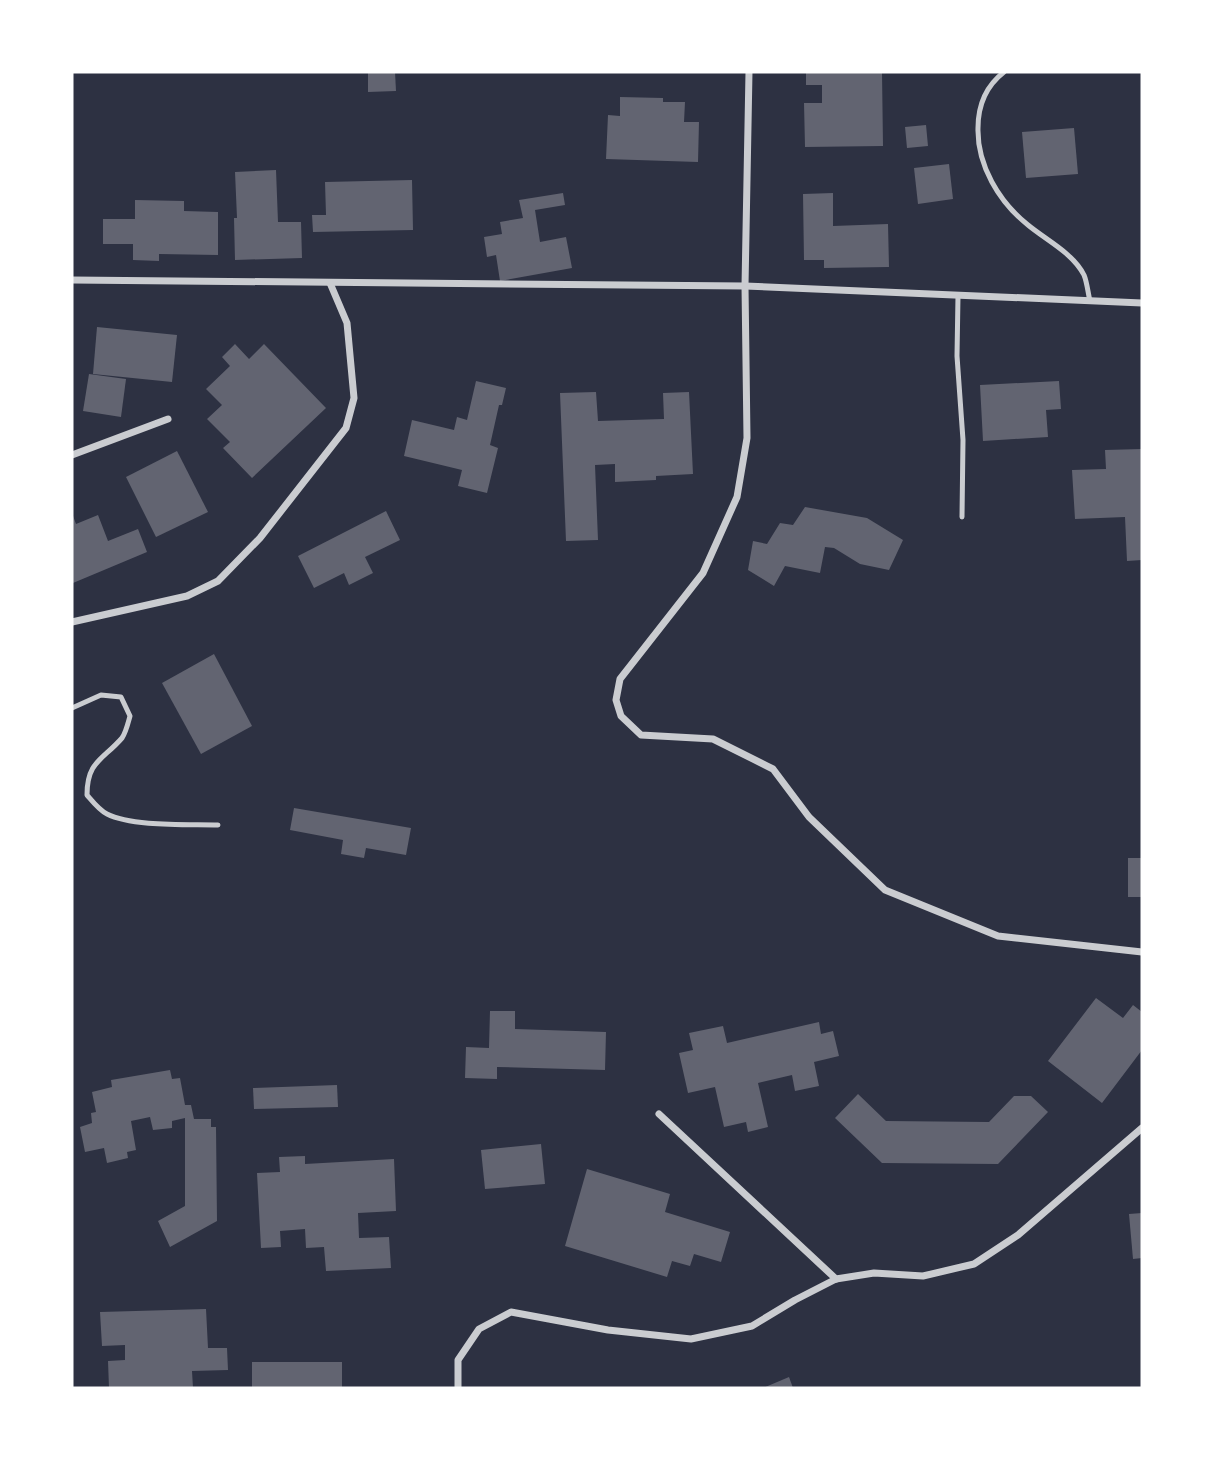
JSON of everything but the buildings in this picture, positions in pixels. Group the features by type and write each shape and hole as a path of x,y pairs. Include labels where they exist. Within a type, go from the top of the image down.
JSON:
{"street":[{"path":"749,72 745,286 747,438 737,497 703,573 620,679 617,700 621,716 641,734 713,740 773,769 809,817 885,890 998,936 1142,952"},
{"path":"72,280 745,286 1142,303"},
{"path":"72,622 187,596 218,581 260,538 346,428 354,398 348,335 330,283"},
{"path":"72,455 167,419"},
{"path":"659,1114 836,1279"},
{"path":"458,1388 458,1360 478,1329 511,1312 608,1330 691,1339 752,1326 836,1279 874,1273 923,1276 974,1264 1018,1234 1142,1128"}],"lane":[{"path":"1004,72 989,84 978,119 978,144 984,168 1010,208 1026,224 1063,251 1083,275 1090,302"},
{"path":"958,296 957,356 963,440 962,517"},
{"path":"72,708 101,695 121,697 130,716 124,736 94,765 87,778 87,795 96,806 107,814 128,820 218,825"}]}
